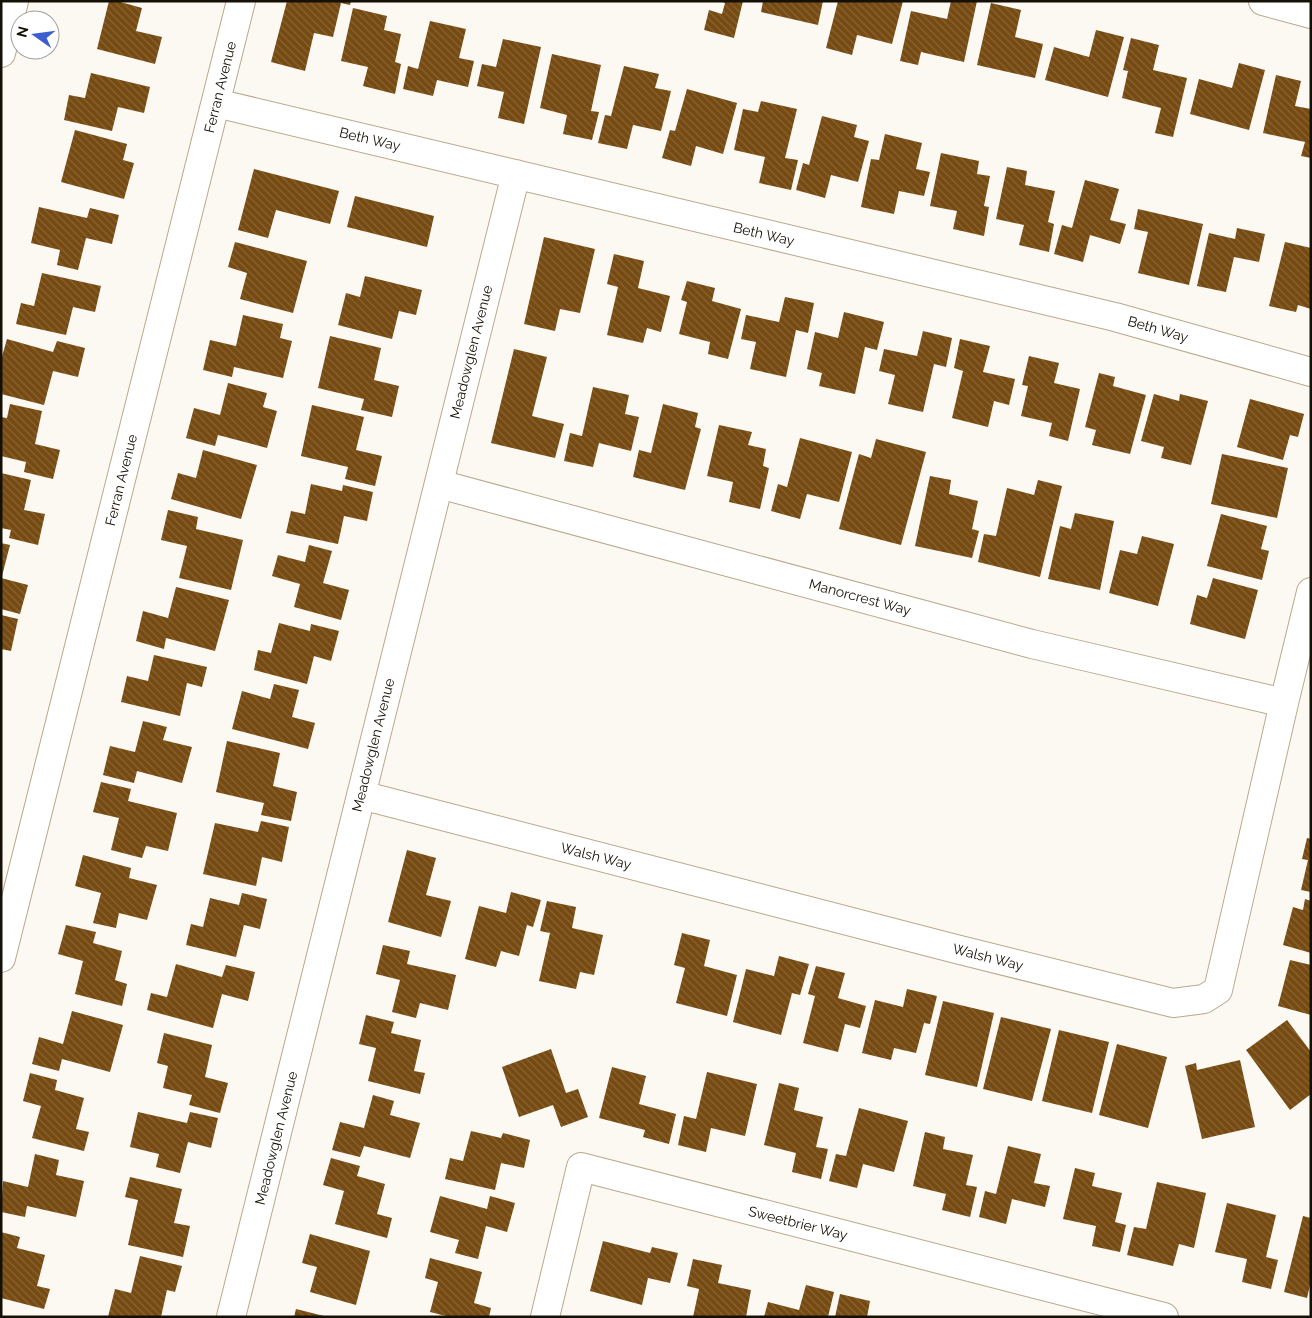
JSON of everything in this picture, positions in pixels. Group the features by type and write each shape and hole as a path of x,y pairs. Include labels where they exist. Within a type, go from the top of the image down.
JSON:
{"street":[{"path":"1,53 14,1"},
{"name":"Ferran Avenue","path":"1,958 241,1"},
{"path":"1263,1 1311,14"},
{"name":"Beth Way","path":"216,103 1115,317 1311,372"},
{"name":"Meadowglen Avenue","path":"231,1317 516,174"},
{"name":"Manorcrest Way","path":"439,484 1032,644 1284,703"},
{"name":"Walsh Way","path":"361,796 946,947 1173,1003 1204,999 1218,990 1311,592"},
{"name":"Sweetbrier Way","path":"545,1317 581,1167 1164,1317"}],"building":[{"path":"109,1 117,1 142,8 136,31 162,37 155,64 97,49"},
{"path":"287,1 351,1 350,5 341,3 333,37 314,33 305,71 271,62"},
{"path":"720,1 743,1 734,38 704,30 709,10 722,14 725,3"},
{"path":"763,1 823,1 818,25 761,12"},
{"path":"838,1 903,1 892,44 857,35 852,55 826,48"},
{"path":"951,1 977,1 964,62 921,52 918,65 900,61 911,11 947,19"},
{"path":"991,3 1021,10 1015,37 1043,44 1035,78 977,65"},
{"path":"353,8 387,16 384,30 401,34 395,62 401,64 395,94 363,86 368,67 341,61"},
{"path":"430,21 466,29 459,58 474,61 468,87 437,80 433,96 403,89 408,66 418,69"},
{"path":"1096,30 1124,37 1108,97 1045,80 1054,47 1089,57"},
{"path":"1131,38 1159,45 1153,70 1187,78 1173,137 1155,133 1161,108 1122,98 1128,71 1123,70"},
{"path":"503,39 541,47 524,124 498,118 504,92 477,86 482,64 496,67"},
{"path":"552,54 601,65 591,111 599,112 592,140 563,134 567,115 540,108"},
{"path":"1239,63 1265,70 1249,130 1190,114 1199,79 1232,88"},
{"path":"624,66 659,74 655,88 671,91 661,131 633,125 627,149 598,143 605,115 611,116"},
{"path":"91,73 150,87 144,113 118,107 112,131 64,120 69,95 85,98"},
{"path":"1276,75 1301,81 1295,106 1311,109 1311,158 1301,156 1305,142 1263,133"},
{"path":"687,89 737,103 723,154 696,146 691,166 662,158 670,130 675,131"},
{"path":"761,101 797,109 785,158 798,160 791,190 759,183 765,157 734,150 743,109 758,112"},
{"path":"822,116 857,125 854,137 869,141 858,182 831,175 825,198 796,190 803,163 809,165"},
{"path":"75,130 127,144 123,160 134,163 124,199 61,182"},
{"path":"885,134 922,143 916,169 930,172 924,196 899,191 894,214 861,207 871,159 879,160"},
{"path":"941,153 979,161 977,174 990,176 984,206 989,207 984,236 953,229 957,211 930,206"},
{"path":"1007,167 1027,171 1025,185 1055,191 1048,222 1054,224 1049,252 1019,245 1024,225 996,219"},
{"path":"254,169 339,191 330,224 276,210 268,238 238,230"},
{"path":"1085,180 1119,189 1110,220 1126,224 1120,244 1090,235 1083,262 1054,254 1062,225 1072,228"},
{"path":"355,196 434,216 427,247 347,227"},
{"path":"39,207 87,218 90,208 119,215 112,244 86,238 78,270 57,265 60,250 31,243"},
{"path":"1138,209 1203,224 1189,285 1138,273 1148,232 1134,229"},
{"path":"1237,228 1265,234 1259,262 1234,257 1226,292 1197,286 1209,233 1235,239"},
{"path":"544,237 595,249 580,313 560,309 555,331 524,324"},
{"path":"235,242 307,261 293,313 240,299 247,273 228,267"},
{"path":"1285,242 1311,248 1311,309 1298,305 1296,312 1269,306"},
{"path":"614,254 644,261 638,288 670,296 661,332 647,328 643,343 607,335 618,287 607,284"},
{"path":"42,273 101,286 95,312 73,307 66,335 16,324 21,303 34,306"},
{"path":"365,276 422,290 416,315 399,311 392,339 338,325 346,293 360,297"},
{"path":"687,281 715,288 712,301 741,309 728,359 708,354 710,342 679,334 687,302 681,300"},
{"path":"785,297 814,303 808,333 796,330 786,377 750,369 756,342 741,339 746,315 779,322"},
{"path":"844,312 884,322 877,350 865,347 855,394 819,386 822,373 807,369 815,332 838,338"},
{"path":"243,315 283,324 280,338 292,341 283,378 234,367 232,377 203,370 210,340 236,346"},
{"path":"923,331 952,338 946,367 934,364 923,412 888,404 895,375 879,371 884,349 917,356"},
{"path":"330,336 381,348 374,380 399,386 392,417 361,410 364,399 318,388"},
{"path":"7,339 53,352 57,341 85,348 78,377 53,371 44,405 1,394 1,360"},
{"path":"960,339 990,346 983,372 1015,379 1009,405 994,401 988,427 952,418 963,371 954,368"},
{"path":"514,349 547,357 532,416 564,424 555,458 491,443"},
{"path":"1029,356 1059,363 1054,383 1080,389 1068,441 1049,436 1052,423 1021,416 1028,386 1022,385"},
{"path":"1099,373 1115,377 1113,386 1146,395 1130,454 1092,445 1096,430 1085,427"},
{"path":"228,383 267,393 263,407 277,411 267,448 218,435 215,446 186,438 194,408 220,415"},
{"path":"593,387 629,395 625,414 639,417 631,451 599,443 593,467 564,461 570,433 582,436"},
{"path":"1154,394 1179,401 1180,394 1208,401 1191,465 1161,458 1164,447 1141,441"},
{"path":"1250,399 1304,414 1298,437 1290,435 1283,460 1237,447"},
{"path":"10,404 42,411 35,444 60,450 53,479 24,472 26,462 1,456 1,417 7,418"},
{"path":"663,404 698,413 695,427 701,429 685,490 633,477 639,450 651,453"},
{"path":"312,405 364,417 356,450 382,456 375,486 345,479 348,467 301,456"},
{"path":"719,425 752,432 748,445 766,449 763,466 769,468 760,509 729,502 733,482 707,476"},
{"path":"800,438 852,452 839,502 807,494 800,519 771,511 778,484 787,487"},
{"path":"876,439 926,452 901,545 839,529 859,454 871,458"},
{"path":"203,450 257,465 241,519 171,499 178,473 196,478"},
{"path":"1222,454 1288,468 1277,518 1211,504"},
{"path":"1,473 31,480 24,510 45,514 38,545 9,538 11,530 1,528"},
{"path":"930,476 951,480 949,494 978,501 972,529 979,531 972,558 915,546"},
{"path":"1038,480 1062,486 1040,577 978,562 984,534 996,536 1007,488 1034,495"},
{"path":"311,484 342,491 343,485 373,492 367,521 344,516 338,544 286,533 291,511 305,514"},
{"path":"168,510 198,517 196,529 243,540 231,590 179,578 187,546 161,540"},
{"path":"1075,513 1114,521 1100,590 1048,579 1060,526 1071,529"},
{"path":"1221,514 1267,526 1261,549 1269,551 1262,580 1207,566"},
{"path":"1142,536 1174,544 1158,606 1109,593 1120,550 1137,554"},
{"path":"1,543 10,545 2,576 1,575"},
{"path":"309,545 332,551 323,583 349,590 341,620 294,607 300,584 272,576 278,555 305,562"},
{"path":"1,578 28,585 20,614 1,609"},
{"path":"1213,578 1258,590 1245,639 1190,624 1197,595 1207,598"},
{"path":"176,587 229,600 215,651 166,638 164,649 136,641 143,611 168,618"},
{"path":"1,615 18,619 11,651 1,649"},
{"path":"279,623 310,631 311,624 339,631 331,661 314,656 307,684 254,670 258,650 271,653"},
{"path":"154,655 207,667 202,687 187,683 180,716 121,702 127,676 148,681"},
{"path":"274,684 299,690 292,717 315,723 308,749 232,729 242,691 270,699"},
{"path":"143,721 167,727 163,740 192,747 182,783 137,771 134,783 103,775 110,746 135,752"},
{"path":"227,741 280,753 273,786 297,792 291,821 261,815 264,803 216,792"},
{"path":"101,782 131,789 128,801 177,813 168,851 146,846 142,858 111,850 119,818 93,812"},
{"path":"261,821 289,827 282,862 262,857 256,886 203,874 215,823 258,832"},
{"path":"1307,838 1311,839 1311,892 1301,890 1308,860 1302,859"},
{"path":"407,850 436,858 426,895 451,901 441,937 388,922"},
{"path":"83,855 131,868 129,878 157,885 147,920 119,913 116,928 93,923 101,893 75,886"},
{"path":"511,892 541,900 533,927 527,925 519,956 501,951 496,967 465,959 479,906 506,913"},
{"path":"242,893 267,899 260,929 244,925 236,957 186,945 191,924 203,927 210,898 239,905"},
{"path":"1305,899 1311,901 1311,953 1283,945 1293,907 1303,910"},
{"path":"547,901 576,907 572,928 603,935 594,975 580,972 576,989 539,981 550,933 540,931"},
{"path":"66,925 96,932 93,943 122,951 115,980 127,984 122,1006 75,994 83,961 58,954"},
{"path":"682,933 710,940 704,966 737,975 727,1016 676,1003 685,968 674,965"},
{"path":"383,945 410,951 407,964 456,975 448,1010 420,1003 416,1018 392,1012 400,980 376,974"},
{"path":"779,956 809,964 800,995 792,993 781,1035 733,1022 746,969 774,976"},
{"path":"1290,960 1311,965 1311,1015 1278,1006"},
{"path":"176,964 222,977 226,965 255,972 248,1001 222,994 213,1028 147,1010 151,993 167,997"},
{"path":"816,966 845,973 838,998 866,1006 860,1028 845,1024 838,1052 803,1043 815,996 808,994"},
{"path":"907,989 937,996 930,1024 924,1023 916,1053 894,1048 891,1060 862,1053 875,1000 903,1007"},
{"path":"943,1001 994,1013 977,1087 925,1075"},
{"path":"72,1011 123,1025 110,1072 62,1059 59,1071 32,1064 39,1037 63,1044"},
{"path":"366,1015 394,1022 391,1033 421,1040 414,1071 425,1073 420,1094 368,1081 376,1048 359,1044"},
{"path":"1001,1017 1051,1029 1032,1101 983,1089"},
{"path":"1287,1020 1311,1052 1311,1094 1290,1110 1246,1050"},
{"path":"1059,1030 1109,1042 1092,1113 1042,1101"},
{"path":"164,1033 212,1045 205,1077 228,1083 220,1113 189,1105 192,1095 163,1088 168,1066 157,1063"},
{"path":"1117,1044 1167,1057 1148,1128 1099,1115"},
{"path":"551,1049 566,1093 578,1089 588,1117 561,1127 553,1105 519,1117 502,1067"},
{"path":"1240,1060 1255,1127 1202,1139 1185,1066 1196,1063 1197,1070"},
{"path":"612,1067 646,1076 639,1104 676,1114 669,1144 643,1137 645,1130 599,1118"},
{"path":"707,1072 757,1084 745,1136 711,1128 706,1152 678,1145 684,1116 696,1119"},
{"path":"30,1073 57,1080 55,1090 84,1098 76,1129 89,1132 84,1151 32,1138 41,1106 23,1101"},
{"path":"779,1083 799,1088 794,1110 823,1117 816,1147 828,1149 821,1179 792,1172 796,1153 764,1145"},
{"path":"373,1095 394,1101 390,1115 420,1123 410,1158 364,1146 360,1157 332,1150 340,1122 364,1128"},
{"path":"859,1108 908,1121 894,1172 863,1164 857,1188 829,1181 836,1154 846,1156"},
{"path":"138,1112 187,1123 190,1112 218,1118 211,1148 188,1142 180,1173 156,1167 159,1154 130,1147"},
{"path":"471,1131 501,1138 503,1133 530,1140 524,1168 501,1163 495,1190 445,1179 450,1158 463,1161"},
{"path":"925,1132 945,1137 943,1149 973,1155 966,1185 977,1187 970,1217 942,1210 946,1194 913,1186"},
{"path":"1008,1146 1041,1154 1034,1183 1050,1186 1045,1207 1012,1199 1006,1224 979,1217 985,1191 996,1194"},
{"path":"35,1154 59,1160 56,1175 84,1181 76,1217 27,1206 25,1217 1,1212 3,1181 28,1187"},
{"path":"331,1158 360,1166 357,1176 385,1184 377,1214 392,1218 387,1238 335,1224 344,1191 323,1185"},
{"path":"1075,1168 1095,1173 1092,1186 1122,1193 1115,1222 1126,1225 1120,1252 1092,1246 1096,1226 1063,1219"},
{"path":"130,1177 182,1189 174,1223 190,1226 183,1257 128,1245 138,1200 125,1197"},
{"path":"1157,1182 1206,1193 1194,1248 1179,1244 1173,1266 1127,1255 1134,1227 1146,1229"},
{"path":"440,1196 487,1209 490,1196 515,1203 507,1232 486,1226 478,1259 455,1253 459,1240 430,1232"},
{"path":"1227,1203 1276,1215 1266,1257 1278,1260 1271,1289 1242,1282 1247,1259 1215,1252"},
{"path":"1303,1216 1311,1218 1311,1281 1307,1298 1284,1292"},
{"path":"1,1232 20,1237 17,1248 45,1255 37,1286 50,1289 44,1309 1,1298"},
{"path":"310,1234 370,1251 356,1305 310,1292 317,1267 302,1263"},
{"path":"603,1241 650,1253 652,1247 678,1253 670,1283 648,1278 642,1305 590,1291"},
{"path":"140,1256 182,1266 175,1292 167,1290 161,1317 108,1317 115,1289 131,1293"},
{"path":"430,1258 482,1272 474,1303 491,1308 489,1317 450,1317 430,1312 438,1282 425,1278"},
{"path":"693,1259 722,1265 718,1283 751,1290 746,1317 693,1317 699,1289 687,1286"},
{"path":"806,1285 834,1292 828,1317 764,1317 768,1302 799,1310"},
{"path":"840,1294 870,1301 867,1317 835,1317"},
{"path":"296,1309 324,1316 324,1317 294,1317"}]}
